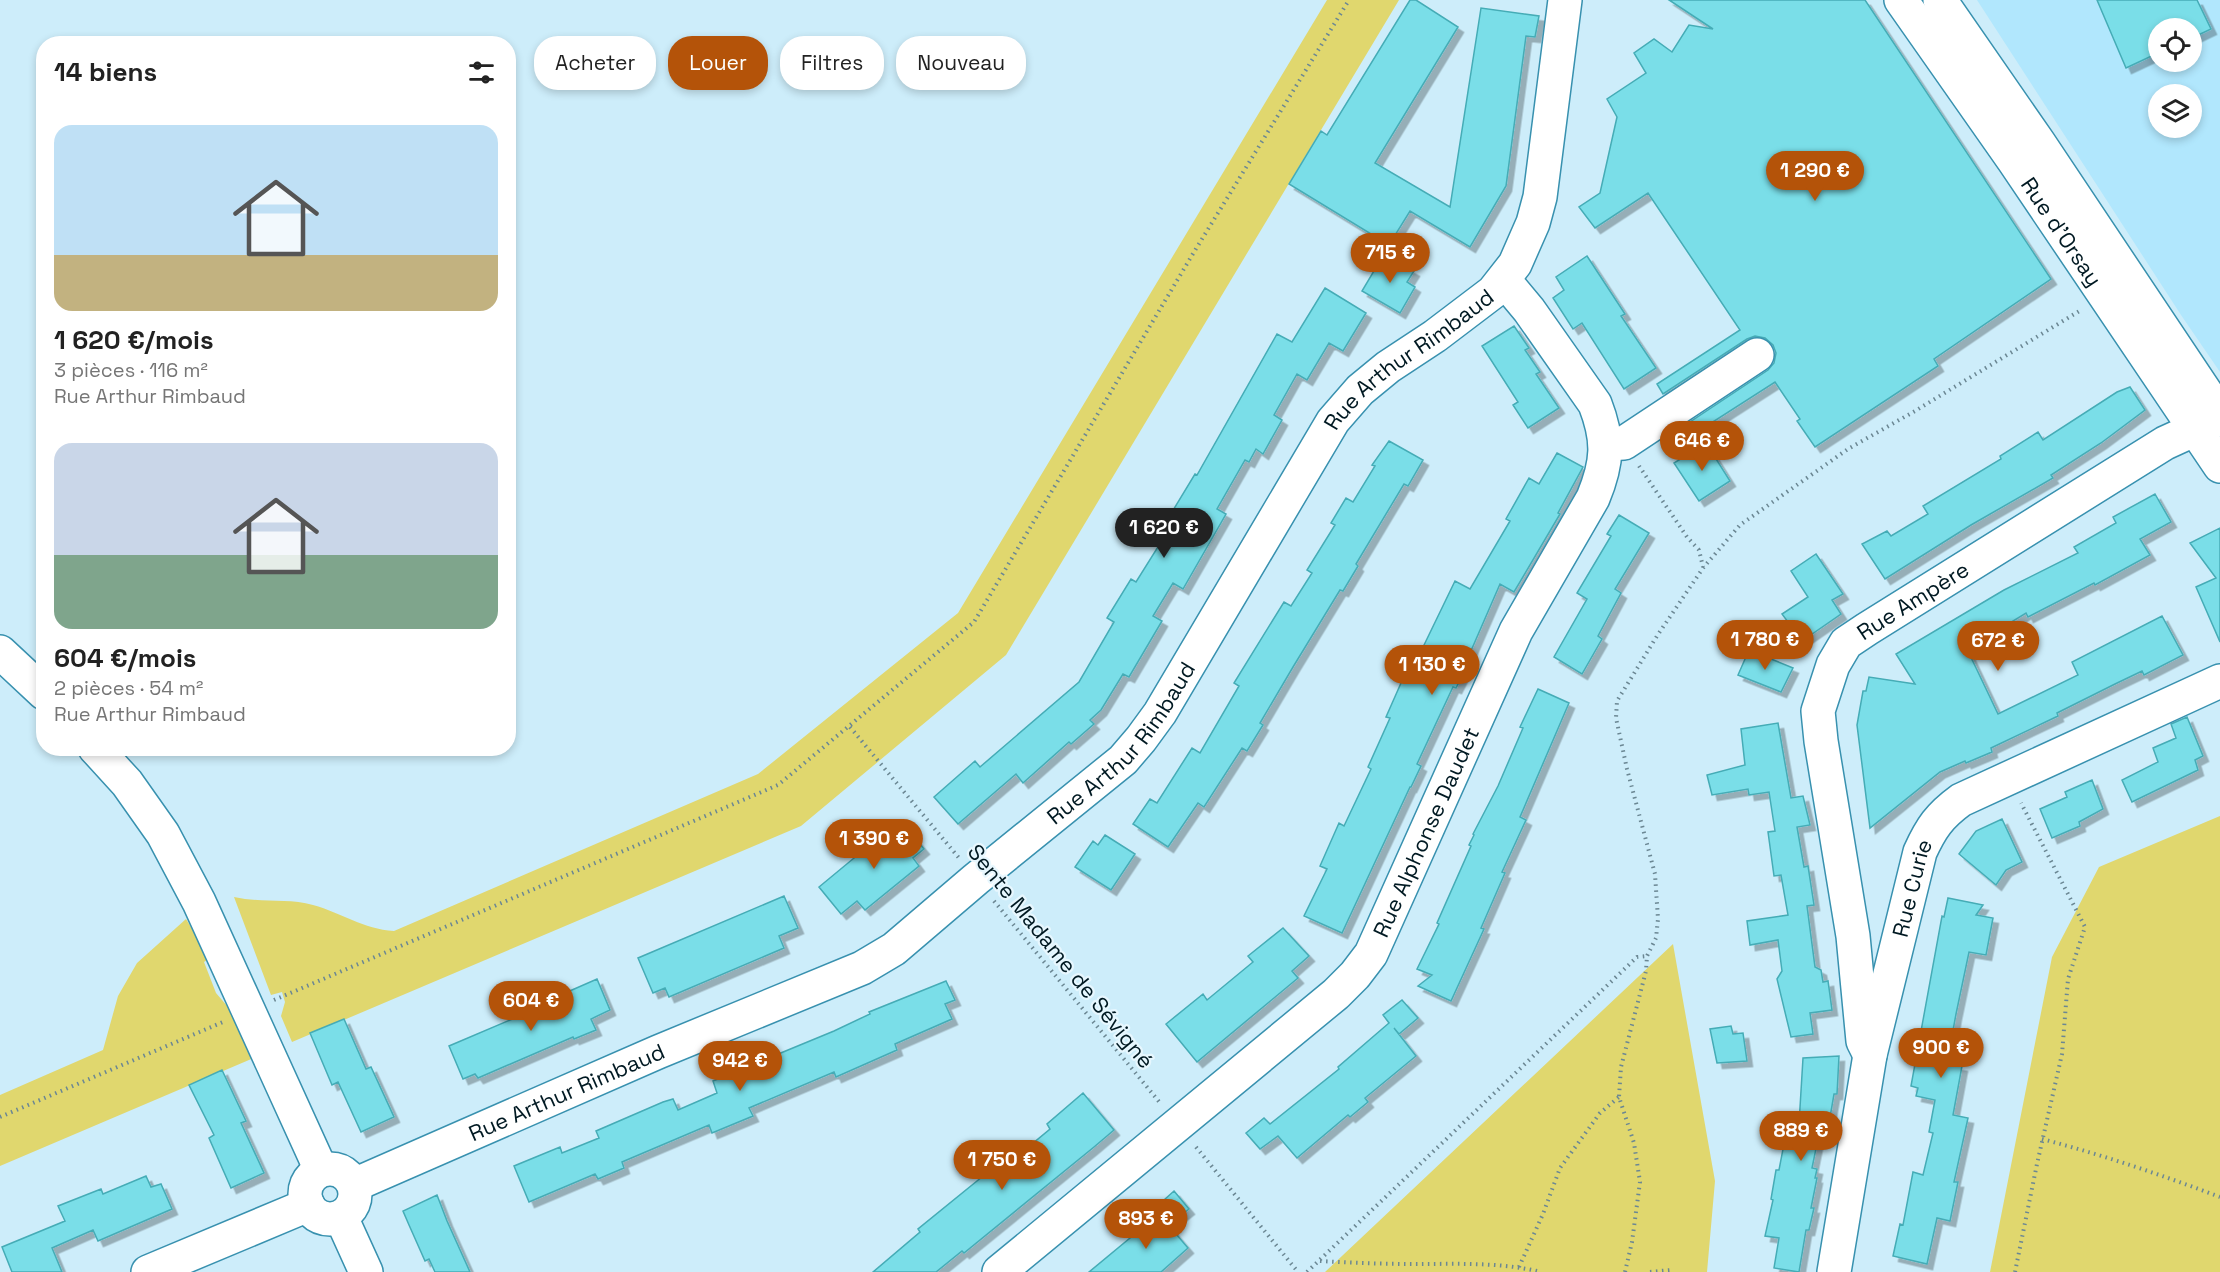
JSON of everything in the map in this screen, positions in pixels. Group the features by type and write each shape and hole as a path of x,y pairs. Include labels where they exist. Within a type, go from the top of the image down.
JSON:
{"street":[{"name":"Rue Arthur Rimbaud","path":"354,1185 658,1052 862,968 894,949 1123,760 1141,740 1160,712 1333,421 1388,367 1493,292 1515,264 1533,223 1540,196 1565,0"},
{"name":"Rue d'Orsay","path":"1901,0 2105,295 2211,421"},
{"name":"Rue d'Orsay","path":"1940,0 2039,143 2211,421 2220,466"},
{"name":"Rue Alphonse Daudet","path":"999,1272 1336,993 1355,975 1371,954 1516,631 1593,498 1600,481 1605,453 1602,421 1595,404 1529,310 1504,280"},
{"path":"1605,453 1624,443 1757,355"},
{"name":"Rue Ampère","path":"1870,1055 1863,1041 1853,936 1818,711 1833,665 1846,643 1867,629 2165,443 2211,421"},
{"path":"0,652 36,686"},
{"name":"Rue Curie","path":"1834,1272 1870,1055 1920,852 1927,836 1944,812 1961,800 2220,681"},
{"path":"102,756 127,783 163,834 199,902 321,1170"},
{"path":"321,1170 344,1172 354,1185 355,1200 347,1212 341,1216 326,1219 312,1211 305,1197 308,1181 321,1170"},
{"path":"148,1272 308,1205"},
{"path":"341,1216 366,1272"}],"path":[{"path":"0,1117 778,785 850,727 974,622 1194,252 1349,0"},
{"path":"1625,1272 1632,1242 1640,1182 1634,1143 1619,1097 1621,1067 1646,971 1647,956 1656,938 1658,919 1655,874 1627,769 1616,718 1617,701 1703,568 1740,525 1848,449 1915,411 2105,295"},
{"path":"1605,453 1621,463 1632,454 1686,537 1699,550 1703,568"},
{"name":"Sente Madame de Sévigné","path":"850,727 1298,1272"},
{"path":"2008,779 2085,927 2068,979 2062,1054 2015,1272"},
{"path":"1307,1272 1637,957 1647,956"},
{"path":"1519,1267 1543,1214 1560,1168 1600,1113 1619,1097"},
{"path":"2042,1139 2148,1170 2220,1197"},
{"path":"1320,1261 1519,1267 1541,1272"},
{"path":"1650,1272 1671,1270 1673,1272"}],"shaded area":[{"path":"1327,0 1399,0 1006,655 801,826 292,1042 281,1016 285,1002 282,992 271,995 234,897 313,905 362,924 394,931 758,774 958,613"},
{"path":"1977,0 2220,0 2220,372 2181,315"},
{"path":"2220,816 2220,1272 1990,1272 2052,957 2099,867"},
{"path":"186,919 210,958 204,962 216,993 240,1021 256,1057 0,1166 0,1095 103,1050 118,996 137,963"},
{"path":"1673,944 1715,1181 1707,1272 1325,1272"}],"building":[{"path":"1410,0 1416,0 1458,27 1375,163 1450,207 1481,8 1539,16 1535,37 1526,36 1506,186 1470,247 1410,211 1389,245 1289,184 1321,131 1327,135"},
{"path":"1669,0 1865,0 2051,279 1934,359 1938,366 1815,447 1797,421 1800,419 1775,382 1691,436 1684,426 1768,370 1774,363 1776,353 1773,345 1765,338 1755,336 1747,339 1663,394 1657,384 1740,330 1648,193 1595,228 1579,207 1600,193 1617,117 1607,99 1646,73 1634,53 1654,39 1672,52 1689,25 1713,29"},
{"path":"2097,0 2197,0 2211,29 2202,33 2202,18 2148,18 2148,58 2126,68"},
{"path":"1384,254 1414,271 1407,282 1415,287 1400,313 1362,291"},
{"path":"1587,256 1625,314 1621,316 1656,368 1624,389 1582,323 1573,329 1553,298 1564,290 1556,277"},
{"path":"1325,288 1366,313 1343,351 1329,343 1307,380 1297,374 1274,415 1282,420 1263,454 1256,449 1249,462 1245,460 1217,509 1226,514 1183,589 1173,583 1153,616 1162,621 1129,677 1123,674 1101,710 1090,720 1094,724 1071,744 1069,742 1023,783 1016,774 958,824 934,797 975,761 980,767 1079,682 1114,622 1107,618 1131,579 1136,582 1178,515 1172,512 1195,474 1197,475 1277,334 1292,342"},
{"path":"1514,326 1529,348 1525,350 1540,372 1536,374 1559,408 1528,428 1513,405 1518,402 1482,346"},
{"path":"2130,387 2145,410 2101,443 2051,475 2053,478 1971,525 1885,579 1862,544 1887,531 1891,536 1928,514 1923,506 2001,459 2000,456 2038,432 2043,440 2117,392"},
{"path":"1389,441 1423,460 1408,486 1404,484 1356,564 1358,566 1343,591 1340,590 1293,667 1260,723 1263,725 1247,751 1242,748 1204,807 1198,803 1168,847 1133,824 1150,799 1157,803 1192,748 1200,753 1239,686 1234,683 1284,602 1291,606 1312,573 1307,570 1335,525 1331,523 1346,498 1353,502 1375,466 1372,465"},
{"path":"1706,443 1730,481 1699,501 1674,463"},
{"path":"1557,453 1583,467 1558,513 1560,514 1514,592 1500,584 1464,667 1466,668 1456,688 1453,687 1417,764 1421,766 1342,933 1304,916 1327,869 1320,866 1339,823 1344,826 1371,769 1368,767 1390,718 1386,717 1405,674 1409,676 1455,581 1470,589 1510,521 1506,519 1529,478 1539,484"},
{"path":"2155,494 2171,522 2140,539 2150,555 2095,585 2094,583 2028,617 2026,613 1967,649 1998,714 2078,675 2072,662 2162,616 2183,655 2144,675 2142,671 2057,713 2058,716 1991,748 1992,752 1940,772 1870,828 1857,725 1863,691 1866,691 1869,677 1915,684 1896,654 2004,590 2078,553 2074,547 2116,523 2113,517"},
{"path":"1619,515 1649,533 1615,589 1621,593 1598,636 1602,639 1582,674 1554,657 1587,599 1577,593 1611,536 1607,534"},
{"path":"2220,528 2220,642 2196,587 2216,578 2190,543"},
{"path":"1816,554 1843,594 1832,600 1841,614 1802,641 1782,614 1808,597 1791,571"},
{"path":"1749,650 1793,668 1781,692 1738,675"},
{"path":"1538,689 1569,703 1520,817 1526,820 1502,872 1505,873 1481,928 1484,929 1451,1001 1418,986 1432,975 1417,969 1439,924 1437,923 1471,846 1469,845 1473,834 1498,786 1523,728 1520,727"},
{"path":"2187,717 2203,756 2195,760 2198,770 2132,802 2122,780 2158,762 2153,748 2176,738 2171,724"},
{"path":"1778,723 1791,798 1803,796 1810,825 1797,827 1804,867 1808,866 1814,905 1807,906 1815,967 1821,970 1823,982 1828,981 1832,1010 1810,1013 1813,1034 1791,1037 1777,979 1782,971 1778,940 1750,945 1747,921 1788,915 1781,875 1774,876 1768,832 1775,831 1769,792 1749,795 1748,789 1712,795 1707,775 1745,765 1741,729"},
{"path":"2092,780 2103,809 2079,822 2080,826 2052,838 2040,809 2067,797 2065,792"},
{"path":"2002,819 2022,862 2006,870 1996,885 1959,854 1976,831"},
{"path":"900,820 924,849 913,858 919,866 865,910 857,901 841,914 819,887"},
{"path":"1105,835 1135,854 1111,890 1075,867 1093,841 1098,845"},
{"path":"784,896 798,928 779,936 784,948 669,997 665,988 653,993 638,958"},
{"path":"1948,898 1983,905 1976,915 1993,918 1986,955 1969,952 1956,1014 1947,1063 1962,1066 1953,1115 1968,1118 1954,1182 1958,1182 1950,1221 1937,1218 1927,1264 1893,1256 1900,1224 1903,1225 1913,1172 1923,1175 1933,1133 1929,1132 1935,1100 1916,1096 1918,1088 1911,1086 1942,916 1944,917"},
{"path":"1283,928 1309,956 1292,971 1298,978 1197,1062 1166,1024 1203,994 1207,1000 1253,962 1248,956"},
{"path":"597,979 610,1010 591,1019 596,1030 574,1039 573,1037 478,1078 475,1074 463,1079 449,1046 557,1000 556,997"},
{"path":"946,981 955,1000 945,1004 952,1019 895,1044 897,1050 836,1077 834,1072 749,1108 753,1116 712,1133 709,1125 622,1162 624,1168 598,1179 595,1174 529,1202 514,1166 560,1147 562,1153 599,1138 596,1131 663,1102 673,1099 678,1110 717,1093 713,1081 834,1031 870,1014 869,1012"},
{"path":"1402,1000 1418,1018 1399,1034 1394,1028 1416,1056 1365,1098 1368,1102 1350,1117 1348,1115 1297,1158 1278,1136 1260,1149 1246,1133 1264,1118 1270,1124 1339,1069 1338,1067 1389,1023 1383,1015"},
{"path":"344,1019 366,1069 371,1067 394,1117 361,1132 338,1082 332,1085 310,1033"},
{"path":"1731,1026 1733,1034 1743,1033 1747,1061 1717,1063 1710,1029"},
{"path":"1839,1056 1837,1094 1834,1094 1828,1129 1820,1129 1812,1168 1817,1169 1811,1208 1814,1208 1809,1230 1806,1230 1799,1272 1774,1268 1779,1238 1765,1236 1773,1200 1771,1199 1776,1170 1779,1170 1788,1123 1799,1124 1803,1058"},
{"path":"222,1070 246,1121 241,1123 264,1173 231,1188 209,1138 214,1135 189,1085"},
{"path":"1083,1093 1114,1130 964,1253 962,1251 936,1272 873,1272 920,1232 918,1229 993,1168 997,1173 1050,1129 1047,1124"},
{"path":"146,1176 151,1187 161,1184 172,1209 98,1241 93,1230 52,1248 62,1272 12,1272 2,1247 65,1221 58,1206 101,1189 103,1194"},
{"path":"1174,1191 1189,1209 1170,1224 1155,1208"},
{"path":"437,1195 470,1272 435,1272 429,1259 425,1261 403,1211"},
{"path":"1159,1214 1188,1248 1161,1272 1089,1272"}]}
